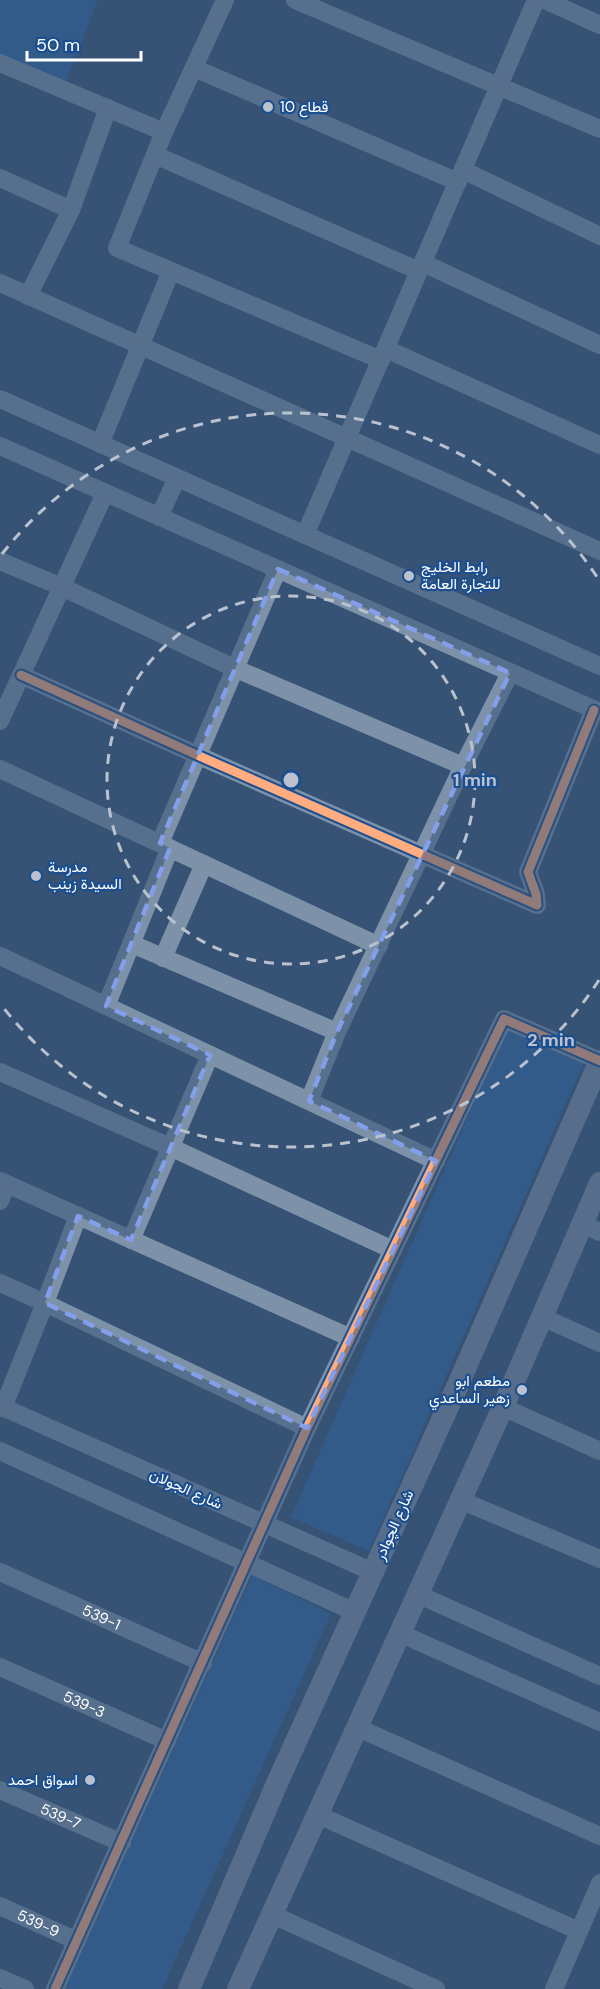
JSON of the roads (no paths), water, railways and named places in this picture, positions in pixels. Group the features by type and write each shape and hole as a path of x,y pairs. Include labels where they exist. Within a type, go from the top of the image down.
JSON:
{"main road":[{"name":"شارع الچوادر","path":"189,1989 278,1781 457,1387 600,1061"},
{"path":"238,1989 542,1317 591,1228 600,1183"}],"street":[{"path":"225,0 164,132 117,248 600,445"},
{"path":"295,0 600,129"},
{"path":"305,535 536,0"},
{"path":"545,0 600,25"},
{"path":"0,63 164,132"},
{"path":"194,68 460,176 600,237"},
{"path":"28,296 71,210 108,108"},
{"path":"155,155 600,345"},
{"path":"0,178 71,210"},
{"path":"100,444 171,271"},
{"path":"0,284 600,551"},
{"path":"0,399 600,666"},
{"path":"0,446 597,711 528,872 536,894 537,905 197,756 21,675"},
{"path":"159,517 177,478"},
{"path":"0,721 105,493"},
{"path":"0,561 62,587 234,668 463,766"},
{"path":"106,1006 132,944 197,756 278,570"},
{"path":"309,1101 337,1032 463,766 510,673"},
{"path":"0,769 379,946"},
{"path":"163,958 204,864"},
{"path":"132,944 337,1032"},
{"path":"0,956 436,1161"},
{"path":"55,1989 307,1428 504,1019 600,1061"},
{"path":"131,1240 210,1055"},
{"path":"0,1072 170,1147 393,1250"},
{"path":"2,1189 78,1216 351,1338"},
{"path":"2,1407 78,1216"},
{"path":"0,1283 307,1428"},
{"path":"542,1317 600,1343"},
{"name":"شارع الجولان","path":"2,1407 373,1572"},
{"path":"503,1407 600,1451"},
{"path":"0,1451 355,1612"},
{"path":"460,1500 600,1559"},
{"name":"539-1","path":"0,1572 202,1663"},
{"path":"417,1594 600,1676"},
{"path":"399,1633 600,1722"},
{"name":"539-3","path":"0,1667 167,1741"},
{"path":"356,1727 600,1836"},
{"name":"539-7","path":"0,1790 122,1843"},
{"path":"318,1815 579,1931"},
{"path":"554,1989 600,1883"},
{"name":"539-9","path":"0,1906 77,1941"},
{"path":"273,1915 436,1989"},
{"path":"0,1978 26,1989"}],"place":[{"name":"قطاع 10","path":"268,107"},
{"name":"رابط الخليج للتجارة العامة","path":"409,576"},
{"name":"مدرسة السيدة زينب","path":"36,876"},
{"name":"مطعم ابو زهير الساعدي","path":"522,1390"},
{"name":"اسواق احمد","path":"90,1780"}]}
